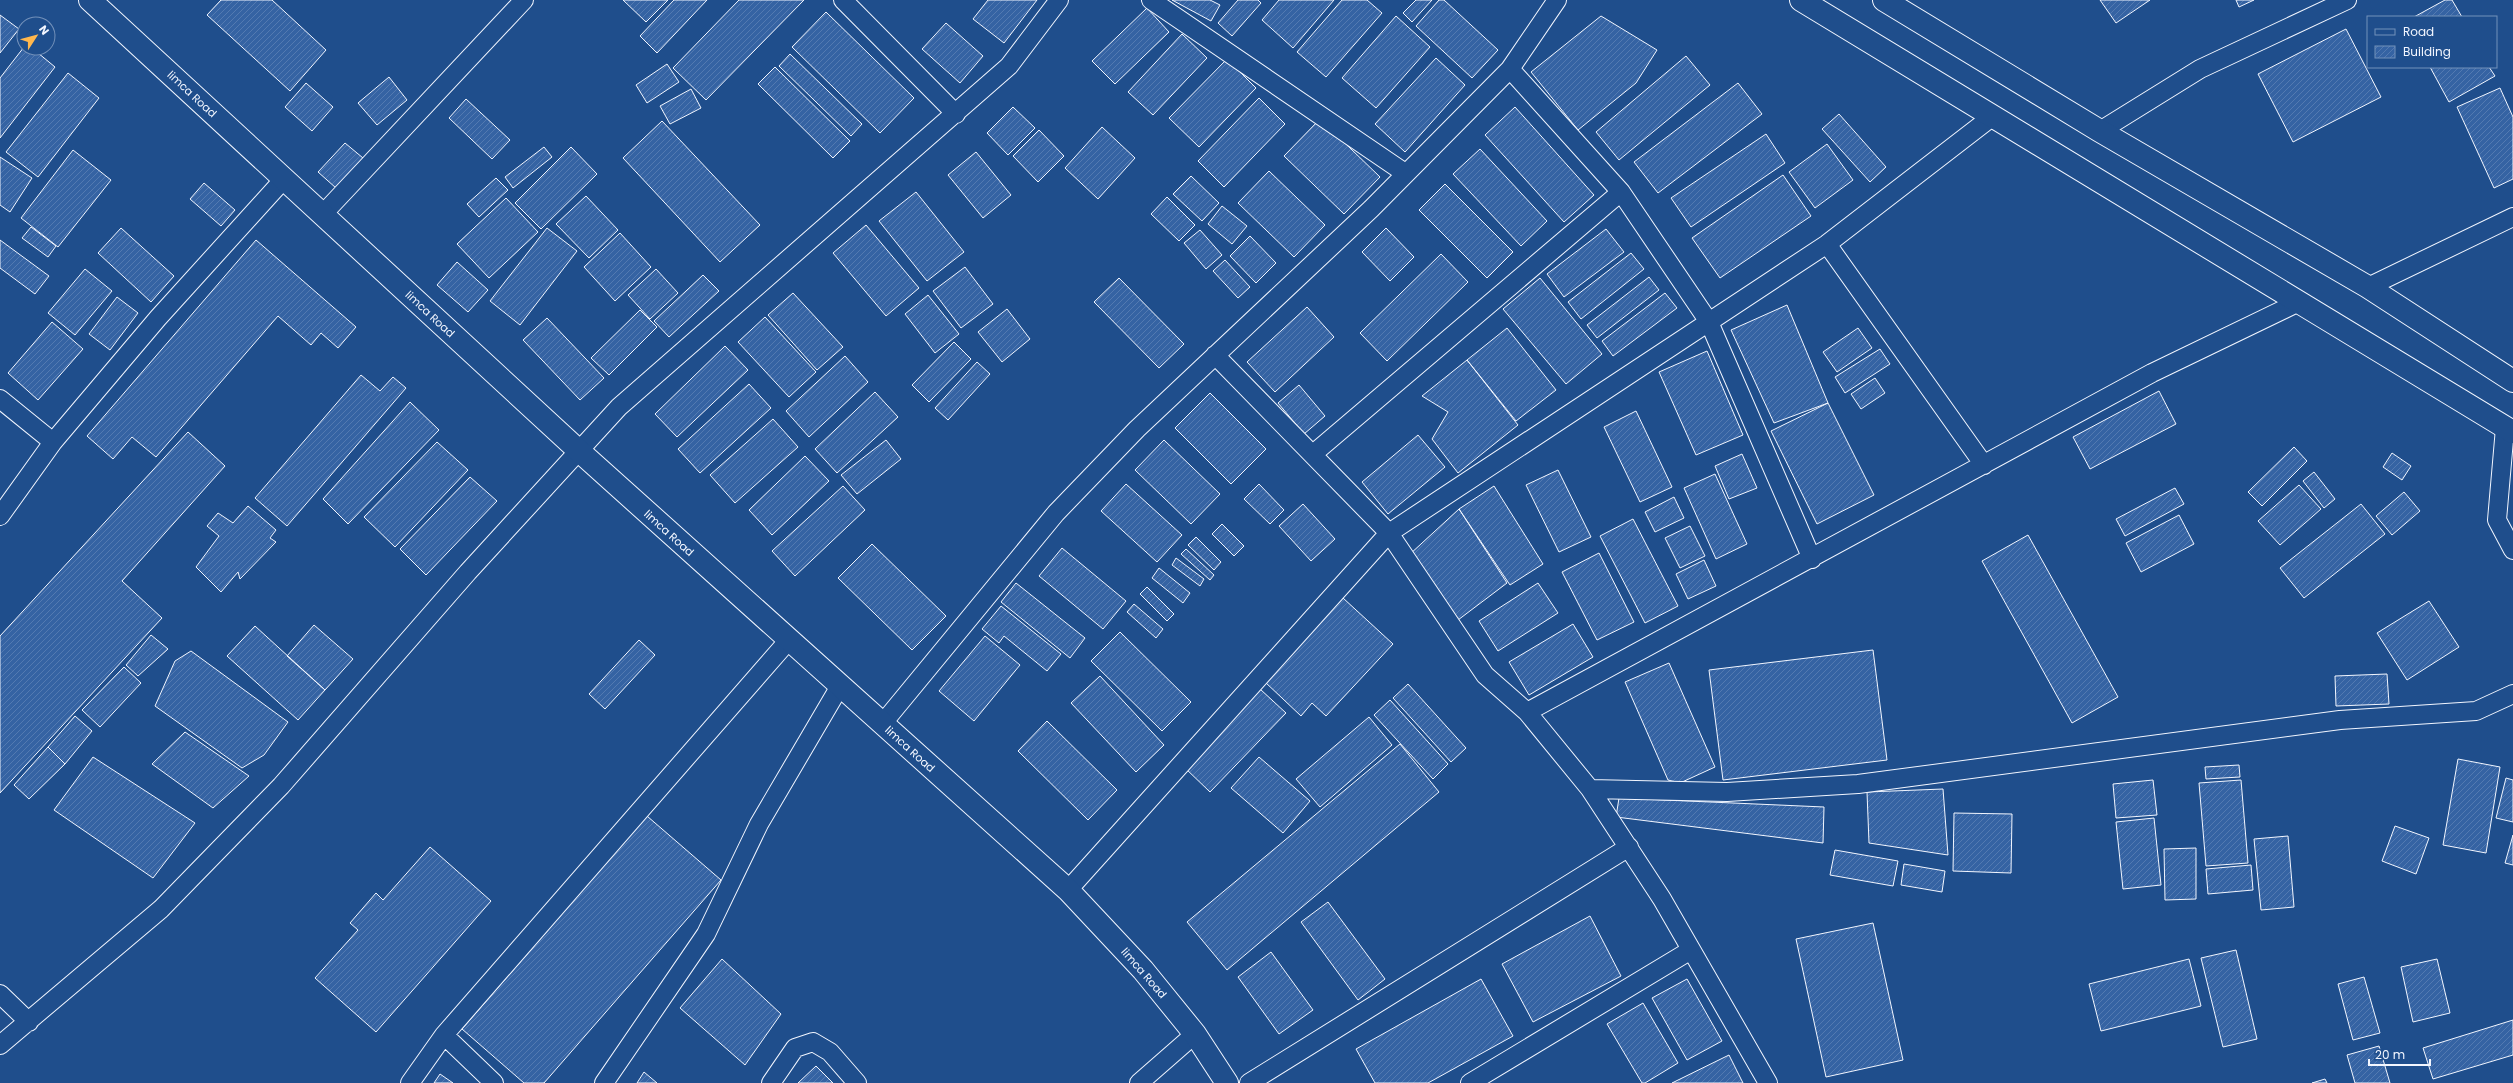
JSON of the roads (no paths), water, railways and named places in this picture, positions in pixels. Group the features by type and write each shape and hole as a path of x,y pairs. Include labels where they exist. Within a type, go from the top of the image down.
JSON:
{"main road":[{"name":"limca Road","path":"90,0 578,450 788,641 883,723 1068,890 1143,970 1196,1034 1227,1083"},
{"path":"1801,0 2509,430"},
{"path":"1884,0 2100,131 2368,286 2513,381"}],"street":[{"path":"322,215 524,0"},
{"path":"843,0 956,114"},
{"path":"0,1045 162,909 281,786 468,572 578,450 619,407 956,114 1009,66 1059,0"},
{"path":"1151,0 1405,173"},
{"path":"883,723 1056,513 1137,429 1371,209 1405,173 1510,69 1557,0"},
{"path":"2100,131 2200,69 2346,0"},
{"path":"1510,69 1621,192 1709,322 1812,558"},
{"path":"1068,890 1389,533 1828,244 1993,116"},
{"path":"0,516 53,442 158,318 284,179"},
{"path":"1313,454 1621,192"},
{"path":"2368,286 2513,217"},
{"path":"1828,244 1984,465"},
{"path":"1527,712 2152,373 2299,302"},
{"path":"1215,355 1389,533 1485,675 1527,712 1590,789 1629,847 1768,1083"},
{"path":"0,399 53,442"},
{"path":"2509,430 2497,520 2513,550"},
{"path":"410,1083 444,1035 788,641"},
{"path":"604,1083 706,934 759,824 840,686"},
{"path":"1590,789 1727,792 1858,784 2340,720 2476,711 2513,694"},
{"path":"1249,1083 1629,847"},
{"path":"1470,1083 1691,950"},
{"path":"0,994 29,1022"},
{"path":"1139,1083 1196,1034"},
{"path":"444,1035 494,1083"},
{"path":"771,1083 795,1048 813,1042 830,1052 857,1083"}]}
